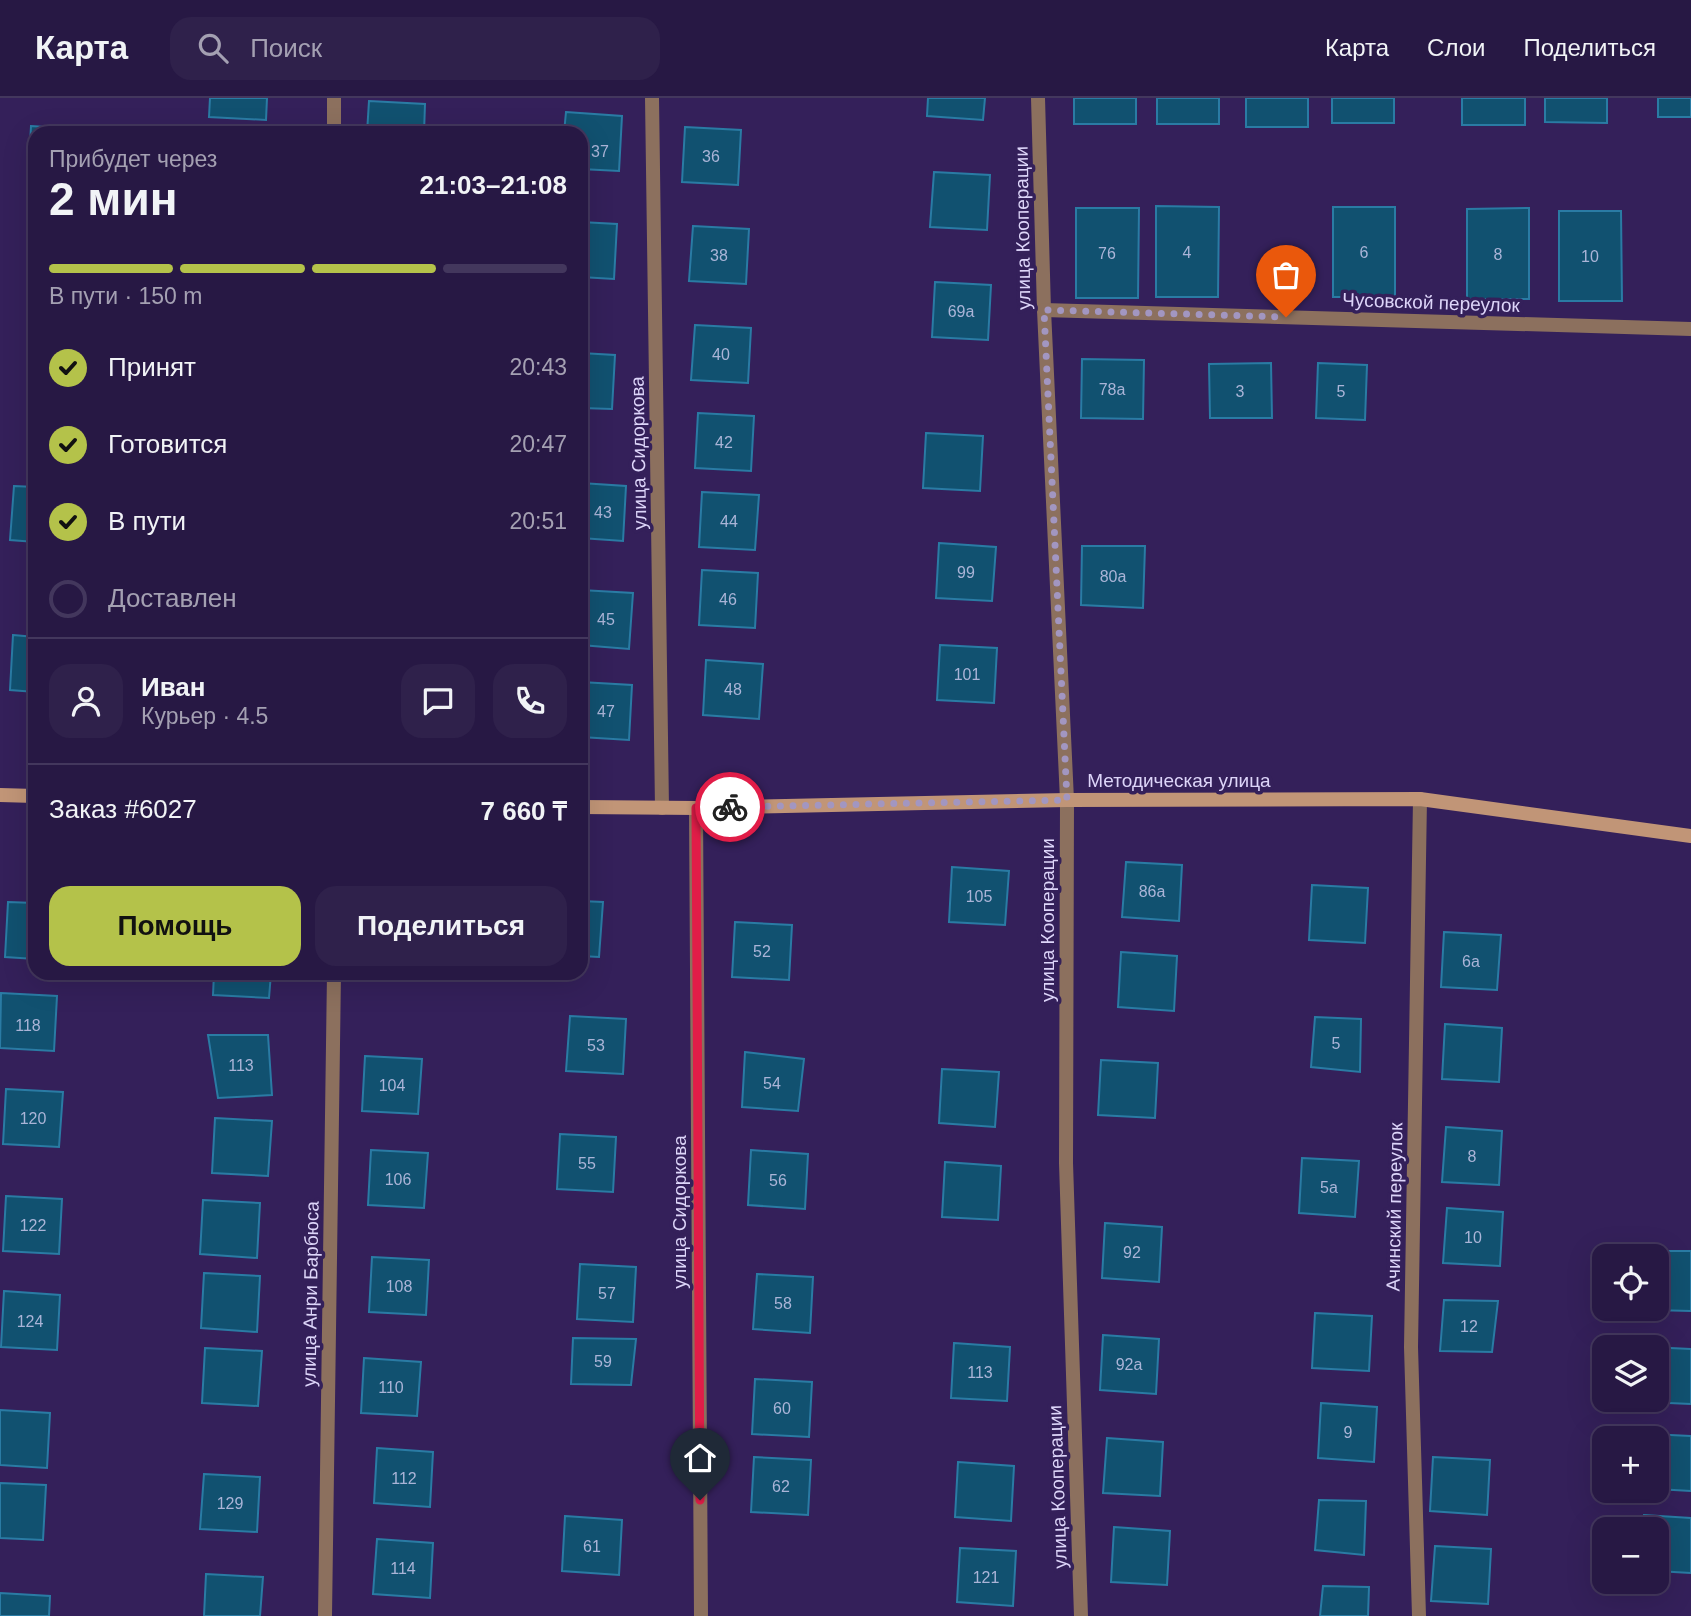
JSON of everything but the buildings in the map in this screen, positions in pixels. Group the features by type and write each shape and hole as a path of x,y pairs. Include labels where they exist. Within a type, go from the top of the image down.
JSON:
{"main road":[{"path":"0,796 28,796"},
{"name":"Методическая улица","path":"588,807 696,808 1067,800 1420,799 1691,836"}],"street":[{"path":"334,98 334,126"},
{"name":"улица Сидоркова","path":"652,98 662,808"},
{"name":"улица Кооперации","path":"1038,98 1044,310 1067,800 1066,1164 1081,1616"},
{"name":"Чусовской переулок","path":"1044,310 1691,329"},
{"name":"Ачинский переулок","path":"1419,1616 1411,1347 1420,799"},
{"name":"улица Сидоркова","path":"696,808 701,1616"},
{"name":"улица Анри Барбюса","path":"325,1616 334,980"}],"way so far":[{"path":"730,807 1067,800 1044,310 1286,317"}],"route":[{"path":"700,1500 696,808 730,807"}]}
